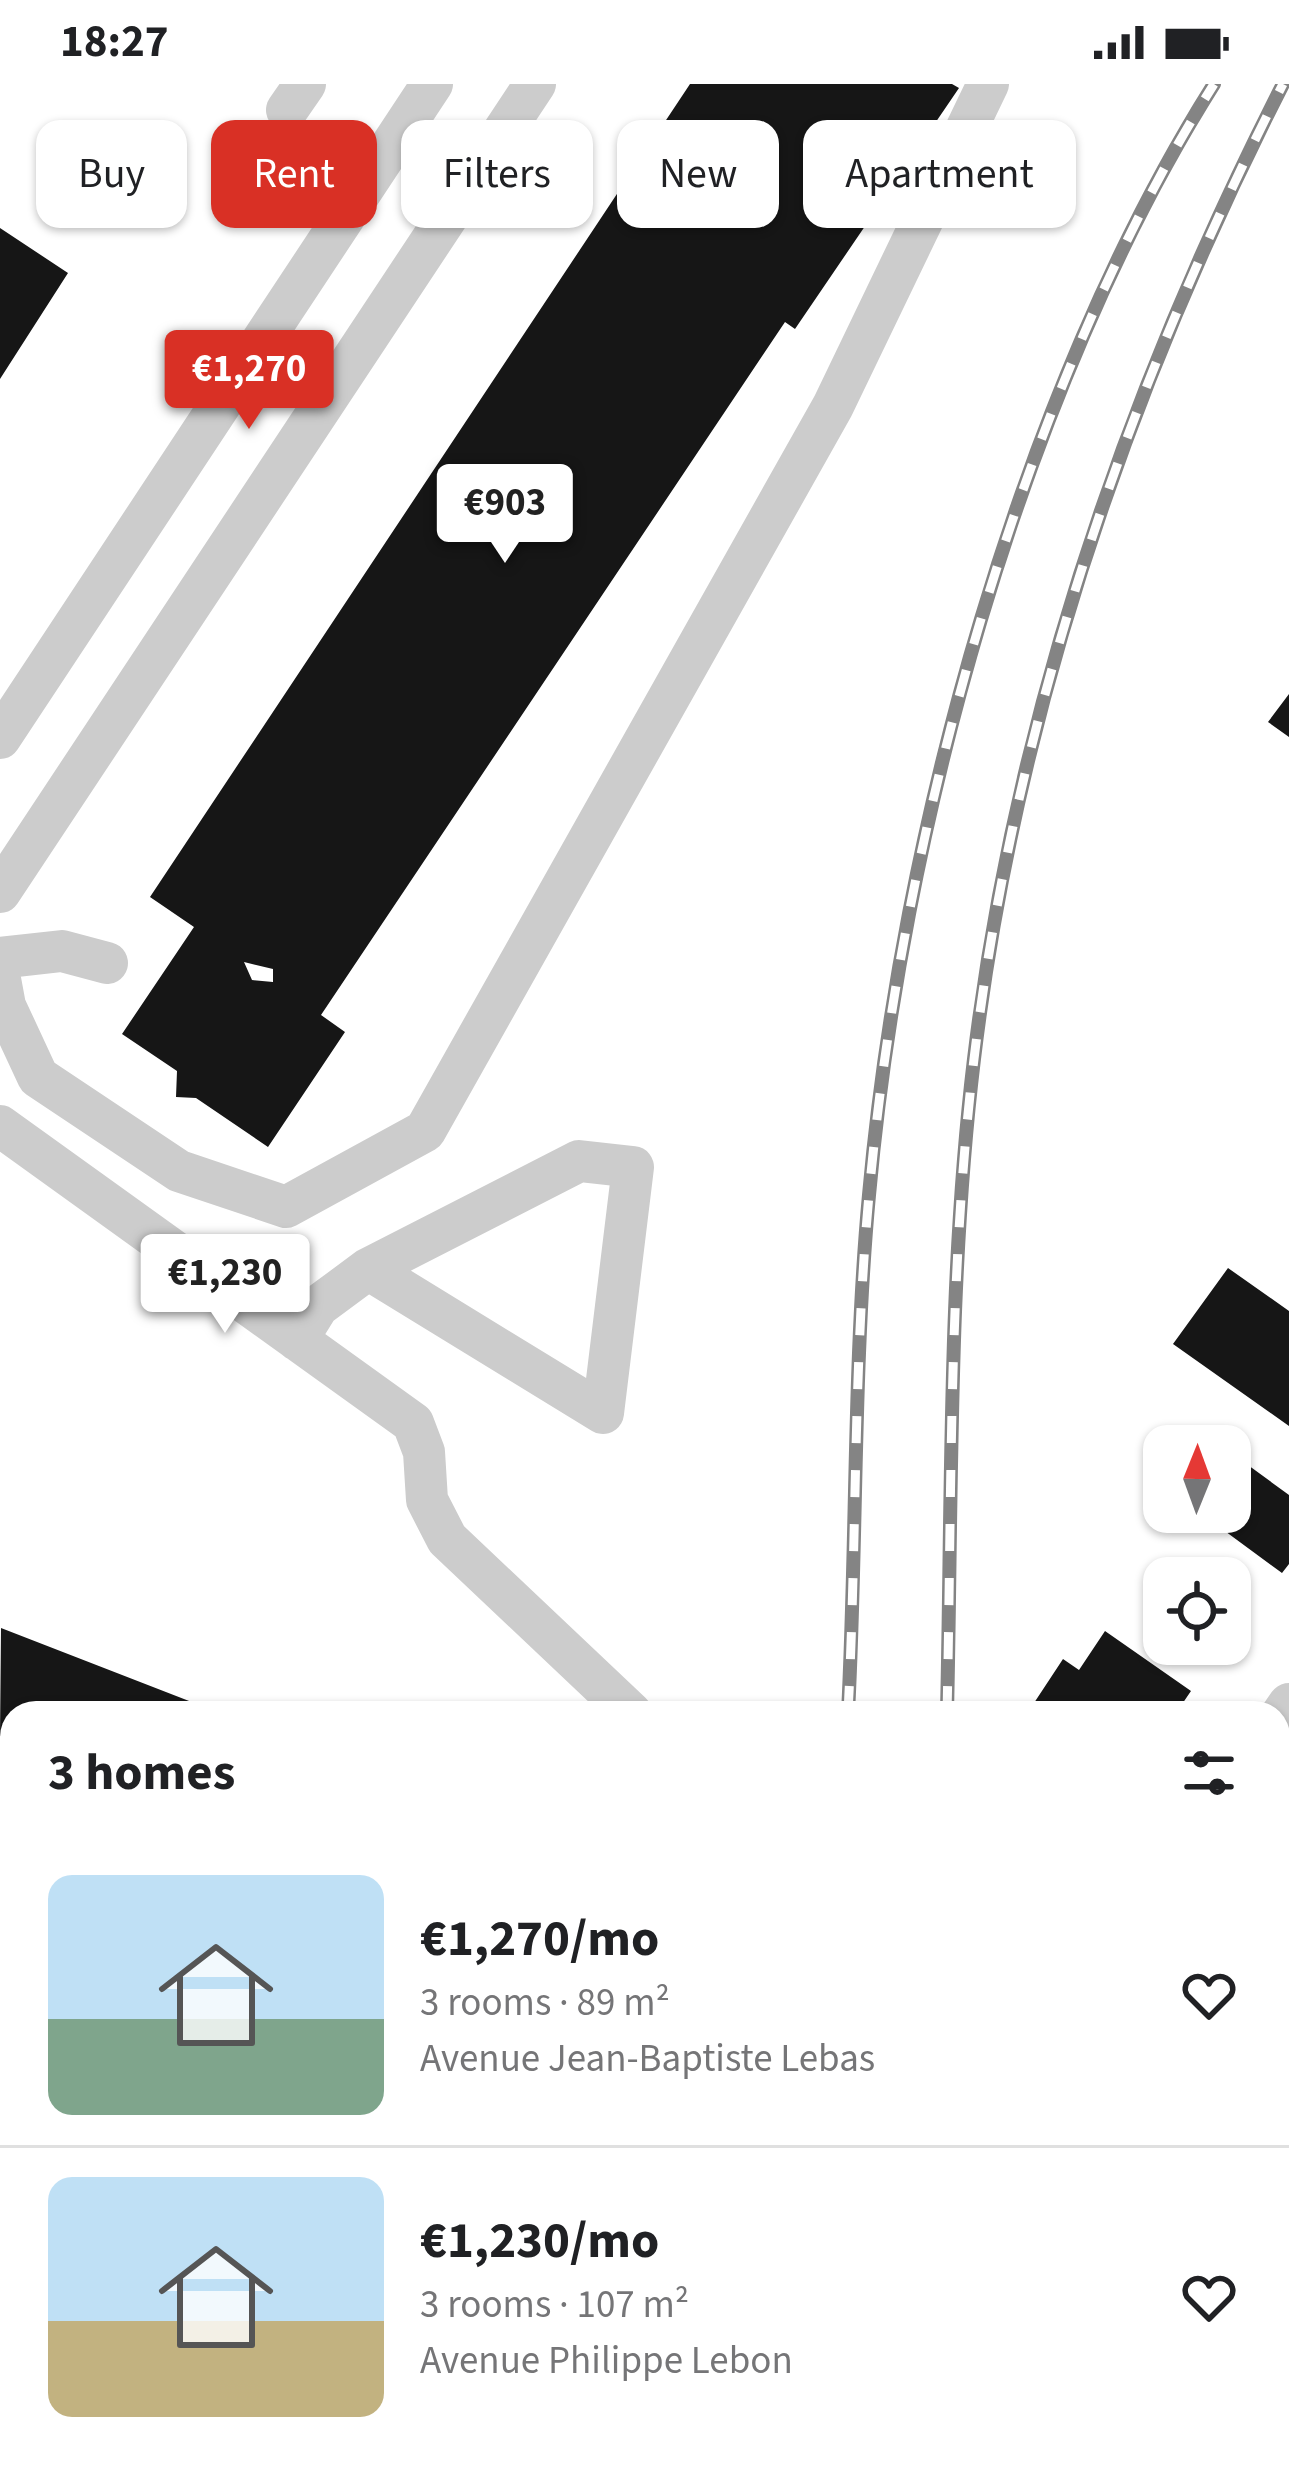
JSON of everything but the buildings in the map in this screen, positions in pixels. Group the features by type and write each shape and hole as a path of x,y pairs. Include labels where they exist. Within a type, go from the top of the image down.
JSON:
{"street":[{"path":"0,738 432,84"},
{"path":"0,892 535,84"},
{"path":"0,980 5,1006 38,1077 179,1171 286,1207 425,1131 833,406 988,84"},
{"path":"0,958 62,951 107,963"},
{"path":"0,1126 413,1423 424,1452 428,1500 447,1539 618,1701"},
{"path":"298,1340 318,1306 368,1269 579,1161 633,1167 603,1413 368,1269"}],"railway":[{"path":"848,1701 860,1325 869,1195 909,913 941,767 981,620 1028,476 1083,337 1145,205 1214,84"},
{"path":"947,1701 953,1385 966,1140 993,931 1018,805 1085,558 1127,437 1175,317 1283,84"}]}
